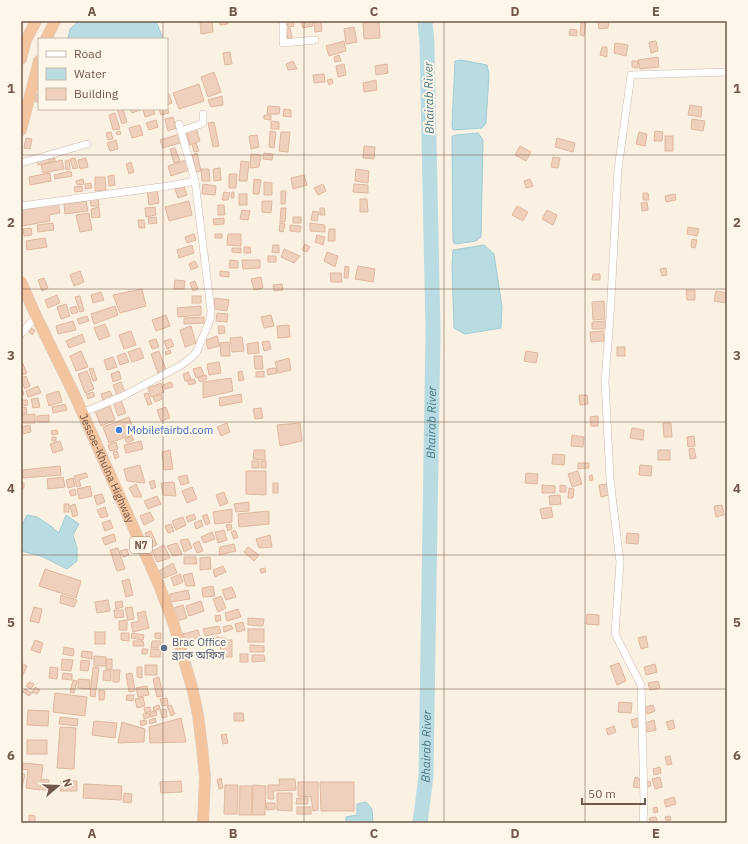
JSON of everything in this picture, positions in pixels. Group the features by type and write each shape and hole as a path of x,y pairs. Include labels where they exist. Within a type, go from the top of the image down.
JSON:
{"highway":[{"path":"21,59 23,40 36,21"},
{"path":"46,38 55,21"},
{"path":"21,130 38,65"},
{"name":"Jessoe-Khulna Highway","path":"21,282 82,413 159,585 174,625 193,691 198,715 205,777 203,823"}],"street":[{"path":"283,21 283,44 315,40"},
{"path":"643,823 644,800 641,685 615,634 620,562 610,479 605,381 618,169 631,75 727,72"},
{"path":"82,413 123,396 180,366 192,357 197,350 210,320 211,310 195,180 180,127 201,124 203,122 203,114"},
{"path":"21,163 87,144"},
{"path":"21,206 168,186 195,180"},
{"path":"21,334 36,316"}],"water":[{"path":"79,21 156,21 163,38 68,38 70,29"},
{"path":"461,60 487,65 489,74 486,123 482,128 453,130 455,61"},
{"path":"478,133 483,140 481,237 476,241 455,244 453,242 452,136"},
{"path":"484,245 494,254 502,307 501,328 465,334 454,328 452,266 453,250"},
{"path":"27,515 37,517 59,533 66,515 79,524 73,535 77,548 77,561 67,569 41,556 21,551 21,527"},
{"path":"366,802 372,809 373,823 346,823 346,817 357,815 357,804"}],"building":[{"path":"200,21 212,21 213,32 201,34"},
{"path":"220,21 227,21 228,24 220,25"},
{"path":"287,21 293,21 294,26 288,27"},
{"path":"301,21 312,21 313,26 303,28"},
{"path":"314,21 321,21 322,31 315,32"},
{"path":"379,21 380,38 364,39 363,23"},
{"path":"598,21 609,21 608,28 599,29"},
{"path":"581,22 586,22 584,36 580,35"},
{"path":"354,27 357,42 346,44 344,29"},
{"path":"290,28 292,38 288,39 286,29"},
{"path":"570,29 577,30 577,36 569,35"},
{"path":"344,41 346,51 329,56 326,46"},
{"path":"656,41 658,51 651,53 649,42"},
{"path":"615,43 628,45 626,56 614,53"},
{"path":"602,47 607,47 607,57 600,55"},
{"path":"230,52 232,64 225,65 223,53"},
{"path":"339,55 341,61 335,62 334,57"},
{"path":"658,57 659,67 640,69 638,60"},
{"path":"293,61 297,69 288,70 286,64"},
{"path":"632,61 638,61 638,68 632,67"},
{"path":"344,64 346,75 338,77 336,66"},
{"path":"387,64 388,73 376,75 375,66"},
{"path":"214,72 221,92 208,97 201,77"},
{"path":"324,74 325,82 314,83 313,75"},
{"path":"332,79 333,83 329,85 327,80"},
{"path":"376,80 377,90 364,92 363,83"},
{"path":"199,84 204,101 179,109 173,93"},
{"path":"37,94 38,94 37,102 34,101"},
{"path":"168,94 169,94 172,103 168,105"},
{"path":"222,96 223,105 211,107 208,100"},
{"path":"690,105 702,107 701,117 688,115"},
{"path":"268,106 280,107 279,114 267,114"},
{"path":"284,109 291,110 291,117 283,116"},
{"path":"117,110 123,110 127,122 122,124"},
{"path":"130,110 140,110 132,113"},
{"path":"143,110 153,110 155,114 145,117"},
{"path":"159,110 168,110 169,113 161,115"},
{"path":"115,113 120,129 113,130 109,115"},
{"path":"264,115 271,115 271,120 264,119"},
{"path":"173,117 176,128 168,131 165,119"},
{"path":"692,119 705,121 703,131 691,129"},
{"path":"156,120 158,127 149,130 146,123"},
{"path":"271,121 279,122 279,129 271,129"},
{"path":"214,122 219,146 213,147 208,123"},
{"path":"140,125 143,135 132,138 129,128"},
{"path":"196,128 200,141 190,145 186,131"},
{"path":"120,131 121,134 117,135 116,132"},
{"path":"270,131 276,132 274,148 269,147"},
{"path":"655,131 663,132 662,141 654,141"},
{"path":"111,132 113,139 108,140 106,133"},
{"path":"281,132 290,132 288,152 279,151"},
{"path":"639,132 647,134 645,146 636,144"},
{"path":"180,134 183,142 163,148 160,140"},
{"path":"257,135 259,147 251,149 249,136"},
{"path":"665,136 673,136 673,151 665,151"},
{"path":"26,138 32,139 30,149 24,148"},
{"path":"557,138 575,143 573,152 555,147"},
{"path":"116,140 118,149 110,151 107,143"},
{"path":"196,143 199,151 194,152 192,144"},
{"path":"364,146 375,147 374,159 363,158"},
{"path":"520,146 531,152 526,161 515,155"},
{"path":"175,148 180,161 174,163 170,149"},
{"path":"197,153 201,171 196,172 192,155"},
{"path":"264,153 273,154 272,160 263,159"},
{"path":"251,154 261,155 259,167 250,168"},
{"path":"47,156 48,160 55,158 55,161 38,165 37,159"},
{"path":"553,157 560,158 558,168 551,167"},
{"path":"75,158 78,168 73,169 70,159"},
{"path":"86,158 88,167 80,169 78,160"},
{"path":"62,160 64,169 43,173 41,165"},
{"path":"69,160 70,169 66,170 65,161"},
{"path":"186,160 189,170 171,176 168,166"},
{"path":"241,161 249,162 247,181 239,181"},
{"path":"131,162 134,172 129,174 126,164"},
{"path":"220,168 221,180 214,181 213,169"},
{"path":"201,169 209,169 210,181 202,181"},
{"path":"356,169 369,171 368,183 355,181"},
{"path":"71,171 72,176 55,179 54,175"},
{"path":"50,173 51,181 30,185 29,177"},
{"path":"229,174 237,174 236,188 229,188"},
{"path":"114,175 115,185 109,186 108,176"},
{"path":"304,175 307,185 293,189 291,178"},
{"path":"95,177 105,177 106,190 95,191"},
{"path":"83,179 84,184 77,185 76,181"},
{"path":"254,179 261,180 259,194 253,194"},
{"path":"530,179 533,186 526,188 524,181"},
{"path":"264,182 272,183 272,195 264,195"},
{"path":"91,183 92,188 85,189 85,184"},
{"path":"203,184 216,186 215,195 202,194"},
{"path":"323,184 326,191 318,195 314,188"},
{"path":"354,184 368,185 368,193 353,192"},
{"path":"82,186 83,191 75,192 74,187"},
{"path":"184,186 187,195 178,198 175,189"},
{"path":"157,189 159,203 149,205 147,190"},
{"path":"281,191 286,191 285,204 281,204"},
{"path":"224,192 230,193 228,200 222,200"},
{"path":"232,192 234,192 234,198 231,198"},
{"path":"643,193 648,193 649,200 643,200"},
{"path":"239,194 247,194 247,205 239,205"},
{"path":"675,194 676,200 666,202 665,196"},
{"path":"90,197 98,197 99,206 91,206"},
{"path":"360,199 367,199 368,212 360,212"},
{"path":"86,201 88,211 65,214 64,204"},
{"path":"189,201 192,215 169,221 165,207"},
{"path":"262,201 272,201 271,213 262,212"},
{"path":"647,202 648,210 642,211 641,203"},
{"path":"58,203 60,213 49,215 50,221 22,226 21,209"},
{"path":"218,205 224,205 225,215 218,215"},
{"path":"517,206 528,212 523,221 512,215"},
{"path":"99,207 100,217 92,218 91,209"},
{"path":"155,207 156,215 146,217 145,208"},
{"path":"281,208 286,208 285,222 280,222"},
{"path":"320,208 324,208 325,215 320,215"},
{"path":"242,210 250,211 248,220 240,219"},
{"path":"547,210 557,215 553,225 542,219"},
{"path":"313,211 319,212 317,221 311,220"},
{"path":"89,213 92,230 80,232 76,215"},
{"path":"156,217 157,223 149,224 148,218"},
{"path":"293,217 301,217 301,223 293,223"},
{"path":"224,218 224,224 214,225 213,219"},
{"path":"138,220 144,220 145,228 139,228"},
{"path":"53,223 54,230 38,232 37,225"},
{"path":"280,223 285,224 283,232 279,231"},
{"path":"310,223 325,225 325,232 310,231"},
{"path":"290,225 301,226 300,232 290,231"},
{"path":"688,227 699,229 697,236 687,234"},
{"path":"31,228 32,235 24,236 23,229"},
{"path":"329,229 335,229 335,241 328,241"},
{"path":"194,234 196,240 187,243 185,237"},
{"path":"215,234 222,234 222,238 215,238"},
{"path":"228,234 241,234 241,246 227,245"},
{"path":"317,235 325,237 323,245 315,242"},
{"path":"45,238 47,247 27,250 26,241"},
{"path":"692,239 697,240 695,248 691,247"},
{"path":"305,244 310,247 307,252 302,250"},
{"path":"192,245 194,253 179,258 177,250"},
{"path":"273,245 279,245 279,253 272,252"},
{"path":"244,247 250,247 251,253 244,253"},
{"path":"232,248 241,248 241,253 232,252"},
{"path":"284,249 300,256 294,263 281,257"},
{"path":"327,252 338,256 335,267 324,261"},
{"path":"268,256 276,256 276,262 268,262"},
{"path":"230,260 238,261 238,268 229,268"},
{"path":"242,260 260,260 260,268 243,269"},
{"path":"195,261 198,267 191,270 189,264"},
{"path":"345,266 349,267 348,278 344,278"},
{"path":"358,266 375,269 373,282 355,279"},
{"path":"666,268 667,275 662,276 660,269"},
{"path":"80,271 84,282 74,286 70,275"},
{"path":"220,271 229,272 229,277 220,276"},
{"path":"330,273 341,273 342,282 331,282"},
{"path":"593,274 600,274 600,280 592,280"},
{"path":"261,277 263,288 254,290 251,279"},
{"path":"44,278 48,288 42,291 38,280"},
{"path":"175,280 185,281 184,289 174,289"},
{"path":"195,281 198,289 193,291 190,283"},
{"path":"282,284 283,290 274,291 273,285"},
{"path":"142,289 146,306 120,313 113,295"},
{"path":"686,290 695,290 695,300 687,300"},
{"path":"716,291 727,293 726,303 714,301"},
{"path":"101,292 104,300 93,303 91,295"},
{"path":"57,295 60,303 48,308 45,300"},
{"path":"80,296 84,311 80,312 75,297"},
{"path":"192,296 201,296 201,303 192,303"},
{"path":"215,298 229,300 227,311 214,309"},
{"path":"604,301 605,319 593,320 592,302"},
{"path":"66,304 70,316 61,319 57,307"},
{"path":"76,306 78,312 72,314 70,308"},
{"path":"115,306 118,315 94,324 91,314"},
{"path":"201,306 201,315 178,317 177,308"},
{"path":"217,313 228,314 227,322 216,321"},
{"path":"166,315 170,326 156,331 152,320"},
{"path":"271,315 274,326 264,328 261,317"},
{"path":"87,316 89,321 79,324 77,319"},
{"path":"204,317 204,323 184,324 184,318"},
{"path":"73,321 76,330 58,334 56,326"},
{"path":"606,321 606,329 592,329 592,322"},
{"path":"105,324 110,336 99,340 94,328"},
{"path":"289,325 290,337 278,338 277,326"},
{"path":"191,326 196,343 185,347 180,330"},
{"path":"218,326 224,326 225,333 219,334"},
{"path":"32,328 35,331 32,335 29,332"},
{"path":"131,331 136,345 124,349 119,335"},
{"path":"603,331 604,341 591,342 590,332"},
{"path":"82,334 85,342 69,348 66,341"},
{"path":"217,336 220,346 208,349 206,340"},
{"path":"242,337 244,351 232,352 230,338"},
{"path":"156,339 159,347 152,349 149,341"},
{"path":"171,339 174,346 167,349 164,341"},
{"path":"269,341 271,349 264,351 262,342"},
{"path":"229,342 230,356 221,356 220,343"},
{"path":"258,342 259,353 248,354 247,344"},
{"path":"617,347 625,347 625,356 617,356"},
{"path":"140,348 144,358 132,362 128,352"},
{"path":"170,350 171,353 166,355 165,352"},
{"path":"81,351 88,367 76,371 70,356"},
{"path":"159,351 166,370 158,373 151,354"},
{"path":"526,351 538,353 536,363 524,361"},
{"path":"125,353 129,362 120,365 117,356"},
{"path":"254,356 262,356 263,369 255,369"},
{"path":"113,357 117,367 107,370 104,360"},
{"path":"289,358 291,370 278,373 275,362"},
{"path":"21,362 27,373 22,375 21,372"},
{"path":"219,362 221,373 209,375 207,364"},
{"path":"201,367 204,375 196,378 193,369"},
{"path":"93,368 97,380 93,381 89,369"},
{"path":"276,368 277,373 268,375 267,369"},
{"path":"87,371 94,389 85,393 78,374"},
{"path":"119,371 121,379 113,382 111,374"},
{"path":"242,371 244,380 239,381 238,372"},
{"path":"264,371 264,377 256,377 256,372"},
{"path":"188,372 191,379 185,381 183,374"},
{"path":"206,375 207,379 200,382 198,378"},
{"path":"26,376 30,386 25,389 21,378"},
{"path":"231,378 233,391 203,398 203,382"},
{"path":"194,379 196,383 189,385 187,381"},
{"path":"121,382 125,392 117,395 113,385"},
{"path":"171,382 173,387 165,389 163,385"},
{"path":"161,383 164,392 151,397 148,388"},
{"path":"21,386 24,394 21,396"},
{"path":"38,386 41,393 28,397 26,391"},
{"path":"59,391 62,402 49,406 46,395"},
{"path":"110,391 113,397 103,401 101,394"},
{"path":"93,392 95,396 88,399 86,394"},
{"path":"148,393 152,404 148,405 144,394"},
{"path":"161,394 162,399 155,402 153,397"},
{"path":"241,394 242,402 220,406 219,398"},
{"path":"579,395 587,395 588,404 580,405"},
{"path":"38,398 40,407 33,408 31,399"},
{"path":"21,400 27,400 28,405 21,406"},
{"path":"121,400 126,413 118,416 113,402"},
{"path":"65,404 67,410 53,413 52,407"},
{"path":"110,406 115,420 101,426 95,411"},
{"path":"26,407 27,413 21,414 21,408"},
{"path":"166,407 170,418 161,421 157,410"},
{"path":"261,408 263,418 255,419 253,409"},
{"path":"35,414 35,423 21,423 21,415"},
{"path":"49,415 49,422 37,422 37,416"},
{"path":"598,416 598,426 591,426 590,417"},
{"name":"Mobilefairbd.com","path":"129,417 135,434 109,443 103,427"},
{"path":"227,423 230,432 221,436 217,427"},
{"path":"300,423 302,441 280,446 277,425"},
{"path":"663,423 671,423 672,437 664,437"},
{"path":"30,425 31,432 22,434 23,430 21,427"},
{"path":"632,428 644,430 643,440 630,438"},
{"path":"57,430 58,434 52,435 51,431"},
{"path":"572,435 584,437 583,447 571,446"},
{"path":"132,436 134,440 127,443 125,439"},
{"path":"694,436 695,446 688,447 687,437"},
{"path":"52,437 56,437 56,441 52,441"},
{"path":"60,441 63,450 53,453 50,444"},
{"path":"141,441 143,449 126,453 124,445"},
{"path":"116,442 118,449 110,451 108,445"},
{"path":"694,448 696,458 690,459 689,449"},
{"path":"170,450 173,469 164,470 162,452"},
{"path":"254,450 265,450 265,460 253,459"},
{"path":"658,450 670,450 670,460 658,460"},
{"path":"117,451 119,457 115,459 113,452"},
{"path":"553,454 565,455 564,465 552,464"},
{"path":"252,461 259,461 259,468 252,468"},
{"path":"261,461 266,461 266,468 261,468"},
{"path":"578,463 589,463 589,468 578,469"},
{"path":"140,465 145,483 127,481 124,469"},
{"path":"640,465 652,466 651,476 639,475"},
{"path":"60,466 61,475 23,478 22,470"},
{"path":"246,471 266,471 266,495 246,494"},
{"path":"578,471 582,484 572,487 568,474"},
{"path":"86,473 88,477 79,480 81,486 77,487 74,476"},
{"path":"526,473 538,474 537,484 525,483"},
{"path":"187,475 189,483 181,485 178,477"},
{"path":"592,475 593,480 590,481 589,476"},
{"path":"63,477 65,487 48,489 47,479"},
{"path":"73,478 75,486 68,488 66,480"},
{"path":"154,480 156,487 152,489 149,482"},
{"path":"174,482 176,496 163,495 161,483"},
{"path":"21,483 24,483 24,488 21,488"},
{"path":"273,483 278,483 278,493 273,493"},
{"path":"136,484 142,497 134,497 129,488"},
{"path":"607,484 609,495 601,497 599,485"},
{"path":"542,485 555,486 555,493 542,493"},
{"path":"560,485 566,486 566,492 560,492"},
{"path":"90,486 92,496 79,499 77,489"},
{"path":"192,487 197,499 187,503 182,491"},
{"path":"569,488 574,489 573,498 568,498"},
{"path":"75,489 76,495 71,496 69,491"},
{"path":"224,492 228,503 220,506 216,495"},
{"path":"102,494 105,502 97,505 94,496"},
{"path":"560,495 561,504 550,505 549,496"},
{"path":"157,496 161,504 148,509 144,501"},
{"path":"249,502 249,511 236,512 234,504"},
{"path":"64,504 69,504 69,512 64,512"},
{"path":"75,504 78,515 73,517 70,506"},
{"path":"722,505 724,515 716,517 714,506"},
{"path":"105,507 108,516 101,518 97,510"},
{"path":"551,507 553,517 542,519 540,509"},
{"path":"232,509 232,522 215,524 213,512"},
{"path":"269,511 269,524 239,527 238,514"},
{"path":"150,512 154,520 144,525 140,516"},
{"path":"194,514 196,519 188,522 186,517"},
{"path":"207,514 210,523 206,525 202,516"},
{"path":"183,517 186,525 176,530 172,521"},
{"path":"110,520 113,528 105,531 102,523"},
{"path":"201,520 203,526 196,529 194,523"},
{"path":"171,524 174,531 168,533 165,526"},
{"path":"231,524 232,529 228,531 226,525"},
{"path":"224,530 227,540 218,543 215,532"},
{"path":"235,530 238,537 234,539 231,532"},
{"path":"151,531 157,545 151,547 145,533"},
{"path":"212,532 215,539 204,543 201,537"},
{"path":"627,533 639,534 638,544 626,543"},
{"path":"114,534 116,541 105,545 102,538"},
{"path":"270,535 272,547 259,548 256,539"},
{"path":"188,539 192,548 184,552 180,540"},
{"path":"199,541 203,551 197,553 193,544"},
{"path":"177,543 182,554 173,556 167,546"},
{"path":"234,544 236,551 219,555 220,547"},
{"path":"164,545 170,558 157,562 152,551"},
{"path":"248,547 259,555 254,561 244,552"},
{"path":"118,548 125,569 117,571 110,550"},
{"path":"127,549 129,555 123,557 120,551"},
{"path":"184,557 196,557 197,564 184,564"},
{"path":"210,557 211,569 200,570 200,558"},
{"path":"173,563 177,573 164,578 159,571"},
{"path":"223,566 226,572 215,577 213,570"},
{"path":"265,568 266,572 261,573 260,569"},
{"path":"45,569 81,581 76,598 39,586"},
{"path":"192,573 195,586 186,586 183,575"},
{"path":"180,574 183,582 174,586 171,578"},
{"path":"129,579 133,595 126,597 122,581"},
{"path":"213,586 215,596 203,597 202,588"},
{"path":"232,587 236,597 226,600 222,590"},
{"path":"188,590 190,599 170,602 170,594"},
{"path":"61,595 77,600 74,607 60,603"},
{"path":"221,596 226,608 218,612 213,599"},
{"path":"108,600 110,611 97,613 95,602"},
{"path":"122,601 123,607 116,609 115,602"},
{"path":"201,601 204,611 189,616 186,606"},
{"path":"183,605 187,618 177,621 174,608"},
{"path":"34,607 42,609 39,623 30,621"},
{"path":"132,607 134,619 128,620 125,608"},
{"path":"238,609 241,617 227,621 225,613"},
{"path":"114,610 123,610 124,617 115,618"},
{"path":"145,611 149,628 133,632 131,623 139,621 137,613"},
{"path":"587,614 599,615 599,625 586,624"},
{"path":"220,615 221,620 216,622 215,616"},
{"path":"248,618 264,619 263,626 248,625"},
{"path":"127,620 127,630 119,630 119,621"},
{"path":"243,622 245,630 237,632 235,624"},
{"path":"231,625 233,629 224,632 223,627"},
{"path":"219,626 221,633 205,636 203,629"},
{"path":"248,629 264,629 264,642 248,642"},
{"path":"198,630 200,637 185,642 183,634"},
{"path":"95,632 105,632 105,644 95,644"},
{"path":"121,633 129,633 129,641 121,640"},
{"path":"132,633 144,635 143,640 131,638"},
{"path":"155,633 161,633 161,639 155,638"},
{"path":"646,636 648,647 641,649 638,638"},
{"path":"213,637 213,644 203,645 203,638"},
{"path":"214,637 219,637 219,647 214,647"},
{"path":"221,638 232,640 232,657 220,657"},
{"path":"35,640 43,643 40,653 31,650"},
{"path":"133,641 143,641 144,646 133,646"},
{"path":"152,641 161,641 161,648 151,648"},
{"path":"250,645 264,646 264,652 250,652"},
{"path":"64,647 74,649 73,656 63,654"},
{"path":"142,649 148,649 147,654 142,654"},
{"path":"151,649 161,650 160,657 150,657"},
{"path":"82,651 92,652 92,659 81,657"},
{"path":"240,654 248,654 248,662 240,662"},
{"path":"252,655 264,655 265,661 252,662"},
{"path":"94,656 106,657 106,666 94,666"},
{"path":"62,659 73,660 71,671 61,670"},
{"path":"107,659 112,659 112,670 106,669"},
{"path":"81,660 90,661 88,671 80,670"},
{"path":"21,663 27,666 21,679"},
{"path":"619,663 626,681 617,685 610,666"},
{"path":"655,664 657,672 646,675 644,667"},
{"path":"145,665 157,665 157,675 145,675"},
{"path":"50,667 58,668 57,679 49,678"},
{"path":"93,667 99,668 95,697 90,696"},
{"path":"137,667 142,667 142,678 137,677"},
{"path":"104,670 111,671 111,681 103,680"},
{"path":"113,670 120,670 119,682 113,682"},
{"path":"63,673 72,674 72,680 62,679"},
{"path":"132,673 135,691 129,692 126,674"},
{"path":"159,677 163,696 157,697 153,679"},
{"path":"78,679 90,680 90,689 78,688"},
{"path":"73,680 77,681 74,693 70,692"},
{"path":"658,681 660,688 650,690 648,683"},
{"path":"29,682 34,684 31,689 26,686"},
{"path":"147,686 149,695 138,697 136,688"},
{"path":"35,687 40,690 37,694 32,692"},
{"path":"25,689 32,693 29,696 23,692"},
{"path":"99,690 105,691 104,700 99,700"},
{"path":"55,693 87,697 85,716 53,712"},
{"path":"127,695 134,695 133,701 126,700"},
{"path":"143,697 145,706 137,708 135,699"},
{"path":"167,698 168,705 162,706 160,699"},
{"path":"619,702 632,703 631,713 618,712"},
{"path":"159,705 160,709 154,711 153,707"},
{"path":"171,705 175,714 171,716 167,706"},
{"path":"653,705 655,711 647,714 645,707"},
{"path":"150,707 151,711 145,713 144,708"},
{"path":"166,709 167,717 162,718 160,710"},
{"path":"28,710 49,711 48,726 27,725"},
{"path":"156,711 157,715 151,717 150,712"},
{"path":"149,713 150,717 144,719 143,714"},
{"path":"234,713 243,713 244,721 234,721"},
{"path":"60,717 78,719 77,726 59,724"},
{"path":"155,718 156,722 150,724 149,720"},
{"path":"181,718 186,742 150,743 149,727"},
{"path":"638,718 640,726 633,728 631,720"},
{"path":"146,720 147,724 141,726 140,721"},
{"path":"654,720 656,730 647,732 645,723"},
{"path":"673,720 675,728 669,730 666,722"},
{"path":"94,721 117,723 115,738 92,735"},
{"path":"122,722 145,729 144,742 118,743"},
{"path":"614,726 616,732 608,735 606,729"},
{"path":"60,727 76,728 74,769 57,768"},
{"path":"226,734 228,743 223,744 221,735"},
{"path":"27,740 47,740 47,754 27,754"},
{"path":"670,756 672,764 667,765 665,757"},
{"path":"23,763 43,765 40,790 26,788 28,770 22,769"},
{"path":"660,767 661,773 654,775 653,769"},
{"path":"21,773 25,775 21,790"},
{"path":"635,777 642,780 642,788 633,787"},
{"path":"660,777 662,787 655,789 652,779"},
{"path":"221,778 223,788 219,789 217,780"},
{"path":"43,779 49,780 48,790 42,790"},
{"path":"279,779 295,779 296,790 273,791 274,799 268,799 268,785 280,785"},
{"path":"61,781 77,781 77,791 60,791"},
{"path":"181,781 182,792 161,793 160,782"},
{"path":"650,781 651,786 647,787 646,782"},
{"path":"298,782 318,782 318,810 313,811 311,797 298,796"},
{"path":"320,782 354,782 354,811 321,811"},
{"path":"84,784 122,786 121,800 83,798"},
{"path":"225,785 238,785 237,814 224,814"},
{"path":"253,785 266,786 265,815 252,815"},
{"path":"240,786 252,786 252,815 239,815"},
{"path":"124,793 132,794 131,803 123,802"},
{"path":"277,793 292,793 292,811 277,810"},
{"path":"674,797 676,804 666,807 664,800"},
{"path":"297,798 308,798 308,804 296,804"},
{"path":"266,803 275,803 275,809 267,810"},
{"path":"297,807 311,807 311,814 297,814"},
{"path":"657,807 658,812 654,813 653,808"},
{"path":"29,815 35,816 35,823 29,823"},
{"path":"670,816 671,820 666,821 665,817"},
{"path":"656,817 658,823 651,823 649,818"}],"waterway":[{"name":"Bhairab River","path":"420,823 426,776 433,331 427,43 425,21"}],"place":[{"name":"Mobilefairbd.com","path":"119,430"},
{"name":"Brac Office ব্র্যাক অফিস","path":"164,648"}]}
